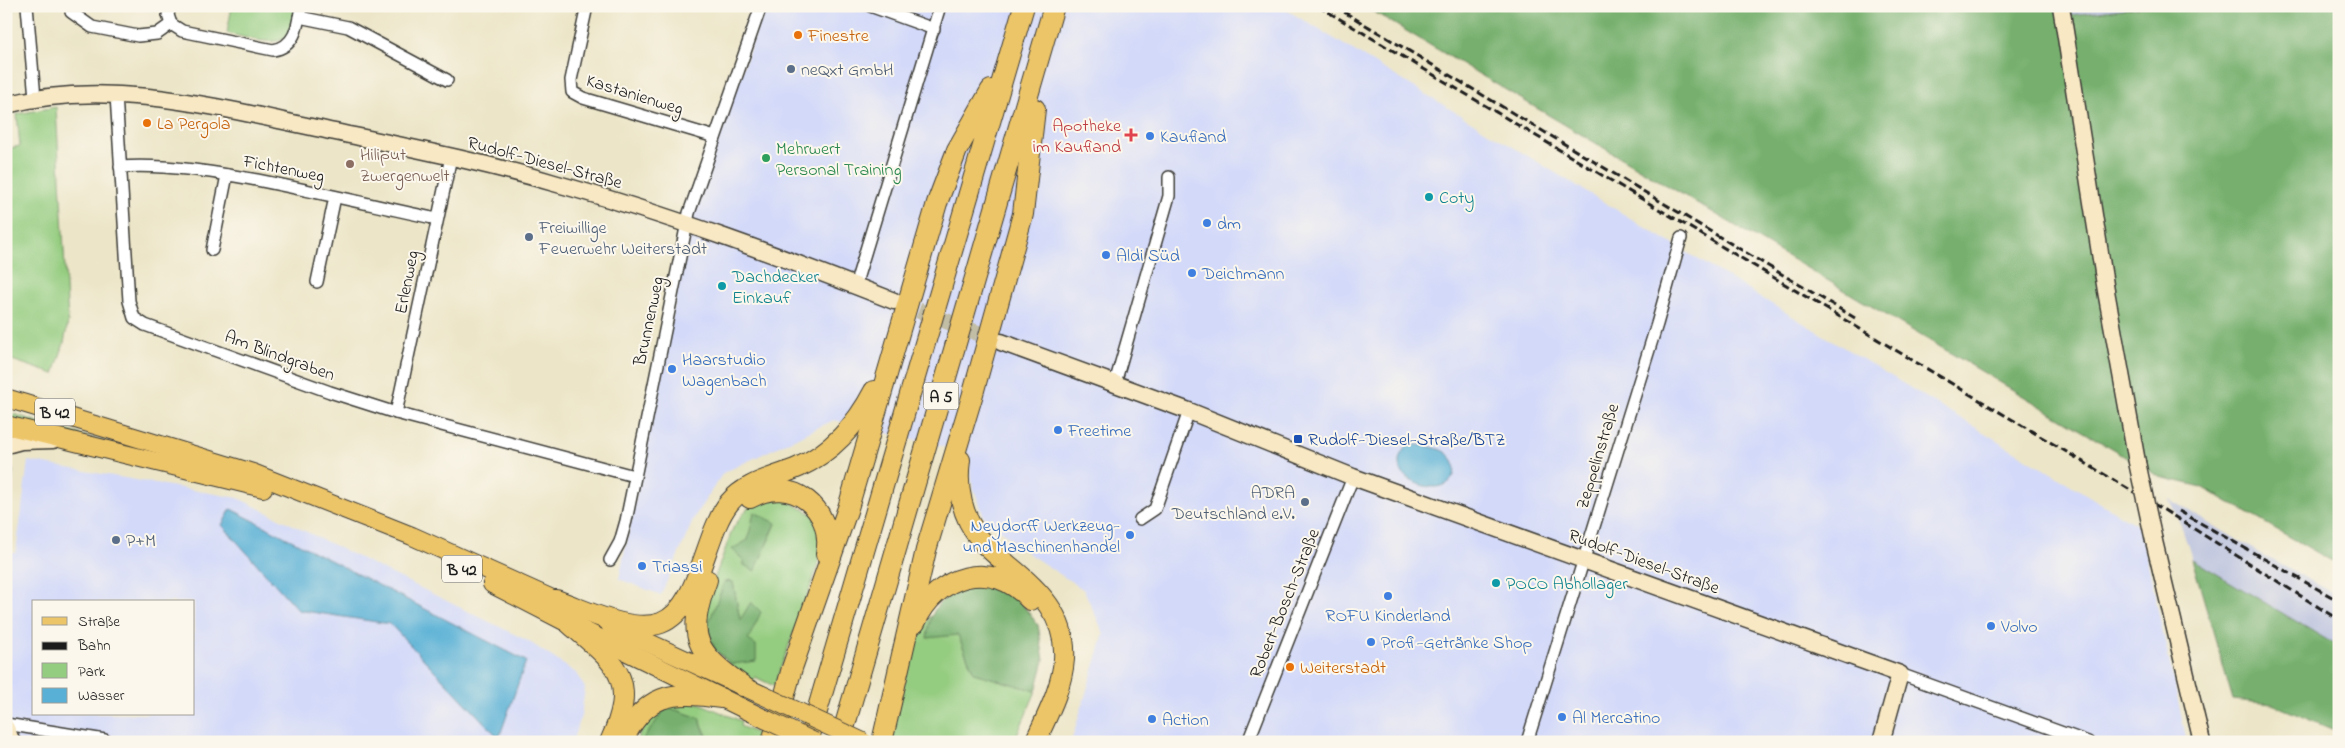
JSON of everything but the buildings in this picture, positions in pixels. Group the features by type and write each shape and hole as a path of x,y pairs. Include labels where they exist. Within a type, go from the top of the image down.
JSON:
{"highway":[{"name":"A 5","path":"808,742 1024,6"},
{"name":"A 5","path":"840,742 1054,6"},
{"name":"A 5","path":"901,657 926,550 972,397 1023,214 1042,50"},
{"path":"772,742 792,668 848,508 928,230 948,169 1009,58"},
{"path":"556,600 634,626 656,624 672,616 688,596 715,526 729,502 750,486 799,467 820,456 847,432 876,387 898,336"},
{"name":"A 5","path":"972,397 958,473 961,498 966,514 980,540 988,549 1042,595 1058,622 1062,638 1064,659 1062,672 1053,701 1035,742"},
{"path":"743,686 708,659 697,637 696,618 700,600 729,523 737,510 756,495 772,491 789,492 808,500 819,512 826,530 828,547 814,604"},
{"path":"882,742 901,657 920,612 933,594 950,583 966,576 986,576 1000,580 1019,590 1033,603 1046,624 1052,646 1049,679 1021,742"},
{"path":"570,624 608,659 622,681 624,698 621,716 610,742"},
{"path":"622,742 634,721 644,710 663,697 688,694 720,698"}],"main road":[{"name":"B 42","path":"6,398 253,473 404,532 863,742"},
{"name":"B 42","path":"6,425 264,489 352,522 500,587 570,624 814,742"}],"street":[{"path":"26,6 35,98"},
{"path":"170,6 168,15 171,24 182,31 273,50 284,47 293,38 300,12 348,27 447,80"},
{"name":"Kastanienweg","path":"587,6 571,80 572,92 583,98 715,136"},
{"name":"Brunnenweg","path":"610,560 623,533 686,223 761,6"},
{"path":"870,6 934,29"},
{"path":"855,286 940,6"},
{"path":"2061,6 2106,291 2137,462 2202,742"},
{"path":"71,12 92,27 138,36 157,34 171,24"},
{"name":"Rudolf-Diesel-Straße","path":"6,104 35,98 77,94 116,95 187,103 452,157 553,182 686,223 894,301"},
{"name":"Am Blindgraben","path":"116,95 129,307 134,318 145,325 322,389 396,413 634,476"},
{"name":"Erlenweg","path":"396,413 452,157"},
{"name":"Fichtenweg","path":"120,166 168,168 227,175 335,196 437,219"},
{"name":"Fichtenweg","path":"212,250 227,175"},
{"path":"1115,383 1168,196 1169,177"},
{"name":"Fichtenweg","path":"317,282 335,196"},
{"name":"Zeppelinstraße","path":"1527,742 1657,324 1681,238"},
{"name":"Rudolf-Diesel-Straße","path":"1001,342 1189,411 1353,477 2088,742"},
{"path":"1140,519 1155,509 1189,411"},
{"path":"6,445 31,440 63,440"},
{"name":"Robert-Bosch-Straße","path":"1248,742 1353,477"},
{"path":"1881,742 1900,674"},
{"path":"6,724 105,740"},
{"path":"6,728 14,742 25,733 38,729"}],"shaded area":[{"path":"765,6 1280,6 2140,527 2187,742 1071,742 1104,634 1084,590 1029,554 984,517 971,481 969,453 834,420 723,473 695,516 661,595 619,579 694,207","holes":["1409,444 1434,448 1431,487 1407,479"]},
{"path":"2070,6 2147,6 2071,15"},
{"path":"28,461 238,498 528,641 576,673 585,688 581,716 572,742 6,742 6,552 16,553"},
{"path":"2169,499 2263,555 2339,596 2339,647 2192,559 2183,530"}],"green space":[{"path":"232,6 297,6 293,30 289,36 282,40 273,41 263,41 227,33"},
{"path":"1364,6 2070,6 2071,15 2147,6 2339,6 2339,565 2202,487 2160,477"},
{"path":"56,107 68,322 64,343 54,374 6,358 6,149 20,146 17,114"},
{"path":"6,413 16,415 105,442 6,418"},
{"path":"6,453 13,471 6,532"},
{"path":"780,497 814,515 822,543 817,569 774,686 755,677 753,681 738,673 704,639 704,607 733,528 747,509 762,499","holes":["754,513 776,524 755,570 744,565","733,582 740,620 748,640 748,660 732,664"]},
{"path":"754,512 776,523 755,571 744,565 744,561 732,549 748,540"},
{"path":"2192,559 2339,647 2339,732 2272,704 2233,700"},
{"path":"725,581 733,582 740,620 751,602 761,612 748,640 756,645 756,661 732,664 715,650 707,627"},
{"path":"975,583 996,587 1019,600 1038,625 1044,660 1036,691 974,673 958,635 927,638 932,616 941,602 954,593"},
{"path":"930,616 958,635 974,673 1036,691 1014,742 892,741 906,677 916,646"},
{"path":"699,703 741,721 740,726 763,736 762,742 710,742 699,718 667,707 641,742 636,742 649,719 659,709 670,704"},
{"path":"667,707 699,718 709,742 641,742"}],"water":[{"path":"1409,444 1433,447 1444,451 1452,459 1455,473 1453,477 1446,484 1436,487 1413,482 1404,475 1399,466 1400,456"},
{"path":"231,509 526,661 499,738 390,624 298,610 222,525"}],"tunnel":[{"path":"896,302 999,341"}],"railway":[{"path":"1318,6 2164,510 2339,620"},
{"path":"1334,6 1855,318"},
{"path":"2179,511 2339,601"}],"place":[{"name":"Finestre","path":"798,35"},
{"name":"neQxt GmbH","path":"791,69"},
{"name":"La Pergola","path":"147,123"},
{"name":"Apotheke im Kaufland","path":"1131,135"},
{"name":"Kaufland","path":"1150,136"},
{"name":"Mehrwert Personal Training","path":"766,158"},
{"name":"Hiliput Zwergenwelt","path":"350,164"},
{"name":"Coty","path":"1429,197"},
{"name":"dm","path":"1207,223"},
{"name":"Freiwillige Feuerwehr Weiterstadt","path":"529,237"},
{"name":"Aldi Süd","path":"1106,255"},
{"name":"Deichmann","path":"1192,273"},
{"name":"Dachdecker Einkauf","path":"722,286"},
{"name":"Haarstudio Wagenbach","path":"672,369"},
{"name":"Freetime","path":"1058,430"},
{"name":"Rudolf-Diesel-Straße/BTZ","path":"1298,439"},
{"name":"ADRA Deutschland e.V.","path":"1305,502"},
{"name":"Neydorff Werkzeug- und Maschinenhandel","path":"1130,535"},
{"name":"P+M","path":"116,540"},
{"name":"Triassi","path":"642,566"},
{"name":"POCO Abhollager","path":"1496,583"},
{"name":"ROFU Kinderland","path":"1388,596"},
{"name":"Volvo","path":"1991,626"},
{"name":"Profi-Getränke Shop","path":"1371,642"},
{"name":"Weiterstadt","path":"1290,667"},
{"name":"Al Mercatino","path":"1562,717"},
{"name":"Action","path":"1152,719"}]}
